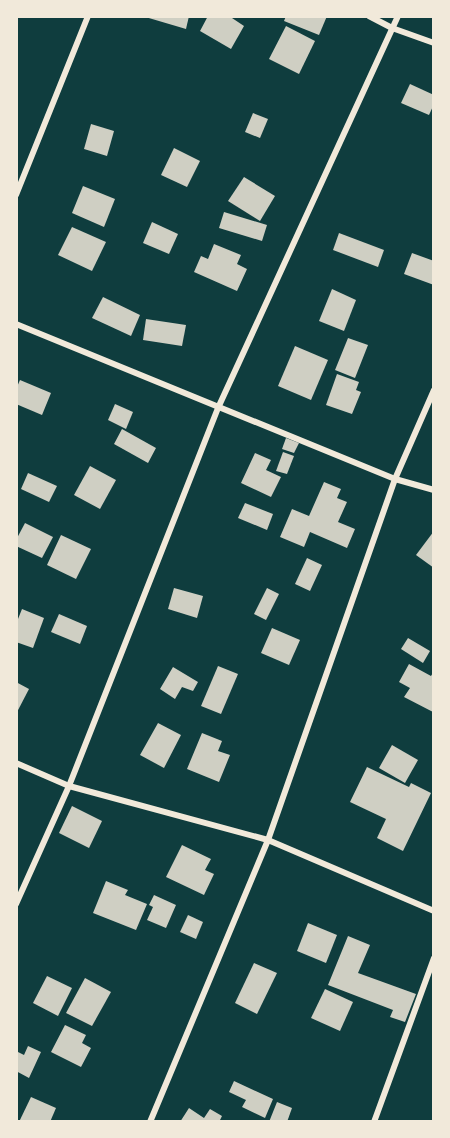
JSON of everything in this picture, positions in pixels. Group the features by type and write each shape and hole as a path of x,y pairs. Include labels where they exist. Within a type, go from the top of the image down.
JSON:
{"street":[{"path":"16,195 88,16"},
{"path":"369,16 392,28 434,43"},
{"path":"16,904 69,786 218,408 398,16"},
{"path":"16,324 395,479 434,490"},
{"path":"150,1122 267,840 395,479 434,390"},
{"path":"16,763 69,786 267,840 434,911"},
{"path":"374,1122 434,958"}],"building":[{"path":"142,16 189,16 186,29"},
{"path":"208,16 229,16 244,26 231,49 200,31"},
{"path":"286,16 327,16 319,35 284,21"},
{"path":"286,26 315,41 299,74 269,59"},
{"path":"410,84 434,95 434,104 429,115 401,103"},
{"path":"253,113 268,119 260,138 245,132"},
{"path":"91,124 114,131 107,156 84,149"},
{"path":"174,148 200,161 187,187 161,175"},
{"path":"244,177 275,196 260,221 228,201"},
{"path":"83,186 115,199 104,227 72,213"},
{"path":"224,212 267,225 262,241 219,228"},
{"path":"152,222 178,234 169,254 143,243"},
{"path":"72,227 106,242 92,271 58,255"},
{"path":"339,233 384,250 378,267 333,250"},
{"path":"214,244 241,255 237,264 247,269 237,291 194,272 201,256 208,259"},
{"path":"412,253 434,261 434,285 404,274"},
{"path":"332,289 356,300 344,331 319,321"},
{"path":"103,297 140,315 131,336 92,318"},
{"path":"146,319 186,325 182,346 143,340"},
{"path":"348,338 368,345 355,378 335,370"},
{"path":"295,346 328,360 311,400 278,386"},
{"path":"337,374 359,382 356,390 361,392 352,414 326,405"},
{"path":"20,380 51,393 42,415 16,404 16,389"},
{"path":"115,404 133,412 126,429 108,420"},
{"path":"122,429 156,448 148,463 114,444"},
{"path":"286,438 299,443 294,453 282,449"},
{"path":"283,452 294,456 287,474 276,471"},
{"path":"255,453 271,460 266,470 281,477 271,497 241,483"},
{"path":"90,466 116,480 100,509 74,495"},
{"path":"28,473 57,486 49,502 21,489"},
{"path":"324,482 341,489 337,498 347,502 338,522 355,529 347,548 310,532 304,547 280,537 292,509 309,516"},
{"path":"245,503 273,514 267,530 238,518"},
{"path":"25,523 53,537 42,558 16,546 16,540"},
{"path":"434,531 434,568 416,555"},
{"path":"61,535 91,549 76,579 47,565"},
{"path":"307,558 322,565 310,591 295,584"},
{"path":"174,588 203,596 197,618 168,609"},
{"path":"267,588 279,594 266,620 254,614"},
{"path":"22,609 44,618 33,648 16,642 16,624"},
{"path":"59,614 87,626 80,644 51,632"},
{"path":"272,628 300,640 289,665 261,653"},
{"path":"408,638 430,651 423,663 401,649"},
{"path":"409,664 431,676 434,671 433,712 404,697 410,688 399,682"},
{"path":"218,666 238,674 221,714 201,706"},
{"path":"173,667 198,682 193,691 182,687 175,699 160,689"},
{"path":"16,682 29,689 16,714"},
{"path":"158,723 181,735 164,768 140,755"},
{"path":"202,733 222,741 218,751 230,755 219,782 187,769"},
{"path":"392,745 418,760 405,783 379,768"},
{"path":"367,767 409,787 411,783 431,793 403,851 377,838 386,819 350,802"},
{"path":"72,806 102,821 89,848 59,833"},
{"path":"182,845 211,859 205,870 214,874 204,895 166,877"},
{"path":"106,881 128,890 125,895 147,904 136,930 93,913"},
{"path":"154,895 176,905 166,928 147,920 153,907 149,905"},
{"path":"188,915 203,922 196,939 180,932"},
{"path":"308,923 337,935 326,963 297,951"},
{"path":"348,936 370,945 358,973 416,994 405,1022 390,1017 393,1010 328,985"},
{"path":"254,963 277,973 257,1014 235,1003"},
{"path":"47,976 72,988 58,1016 33,1003"},
{"path":"85,978 111,992 92,1026 66,1013"},
{"path":"325,989 353,1002 340,1031 311,1018"},
{"path":"65,1025 86,1035 82,1043 91,1048 81,1067 51,1052"},
{"path":"28,1046 41,1052 29,1078 16,1071 16,1051 24,1055"},
{"path":"234,1081 273,1099 265,1118 242,1107 246,1100 229,1092"},
{"path":"31,1097 56,1108 50,1122 19,1122"},
{"path":"277,1102 292,1108 287,1122 269,1122"},
{"path":"189,1108 204,1118 210,1109 222,1116 219,1122 180,1122"}]}
